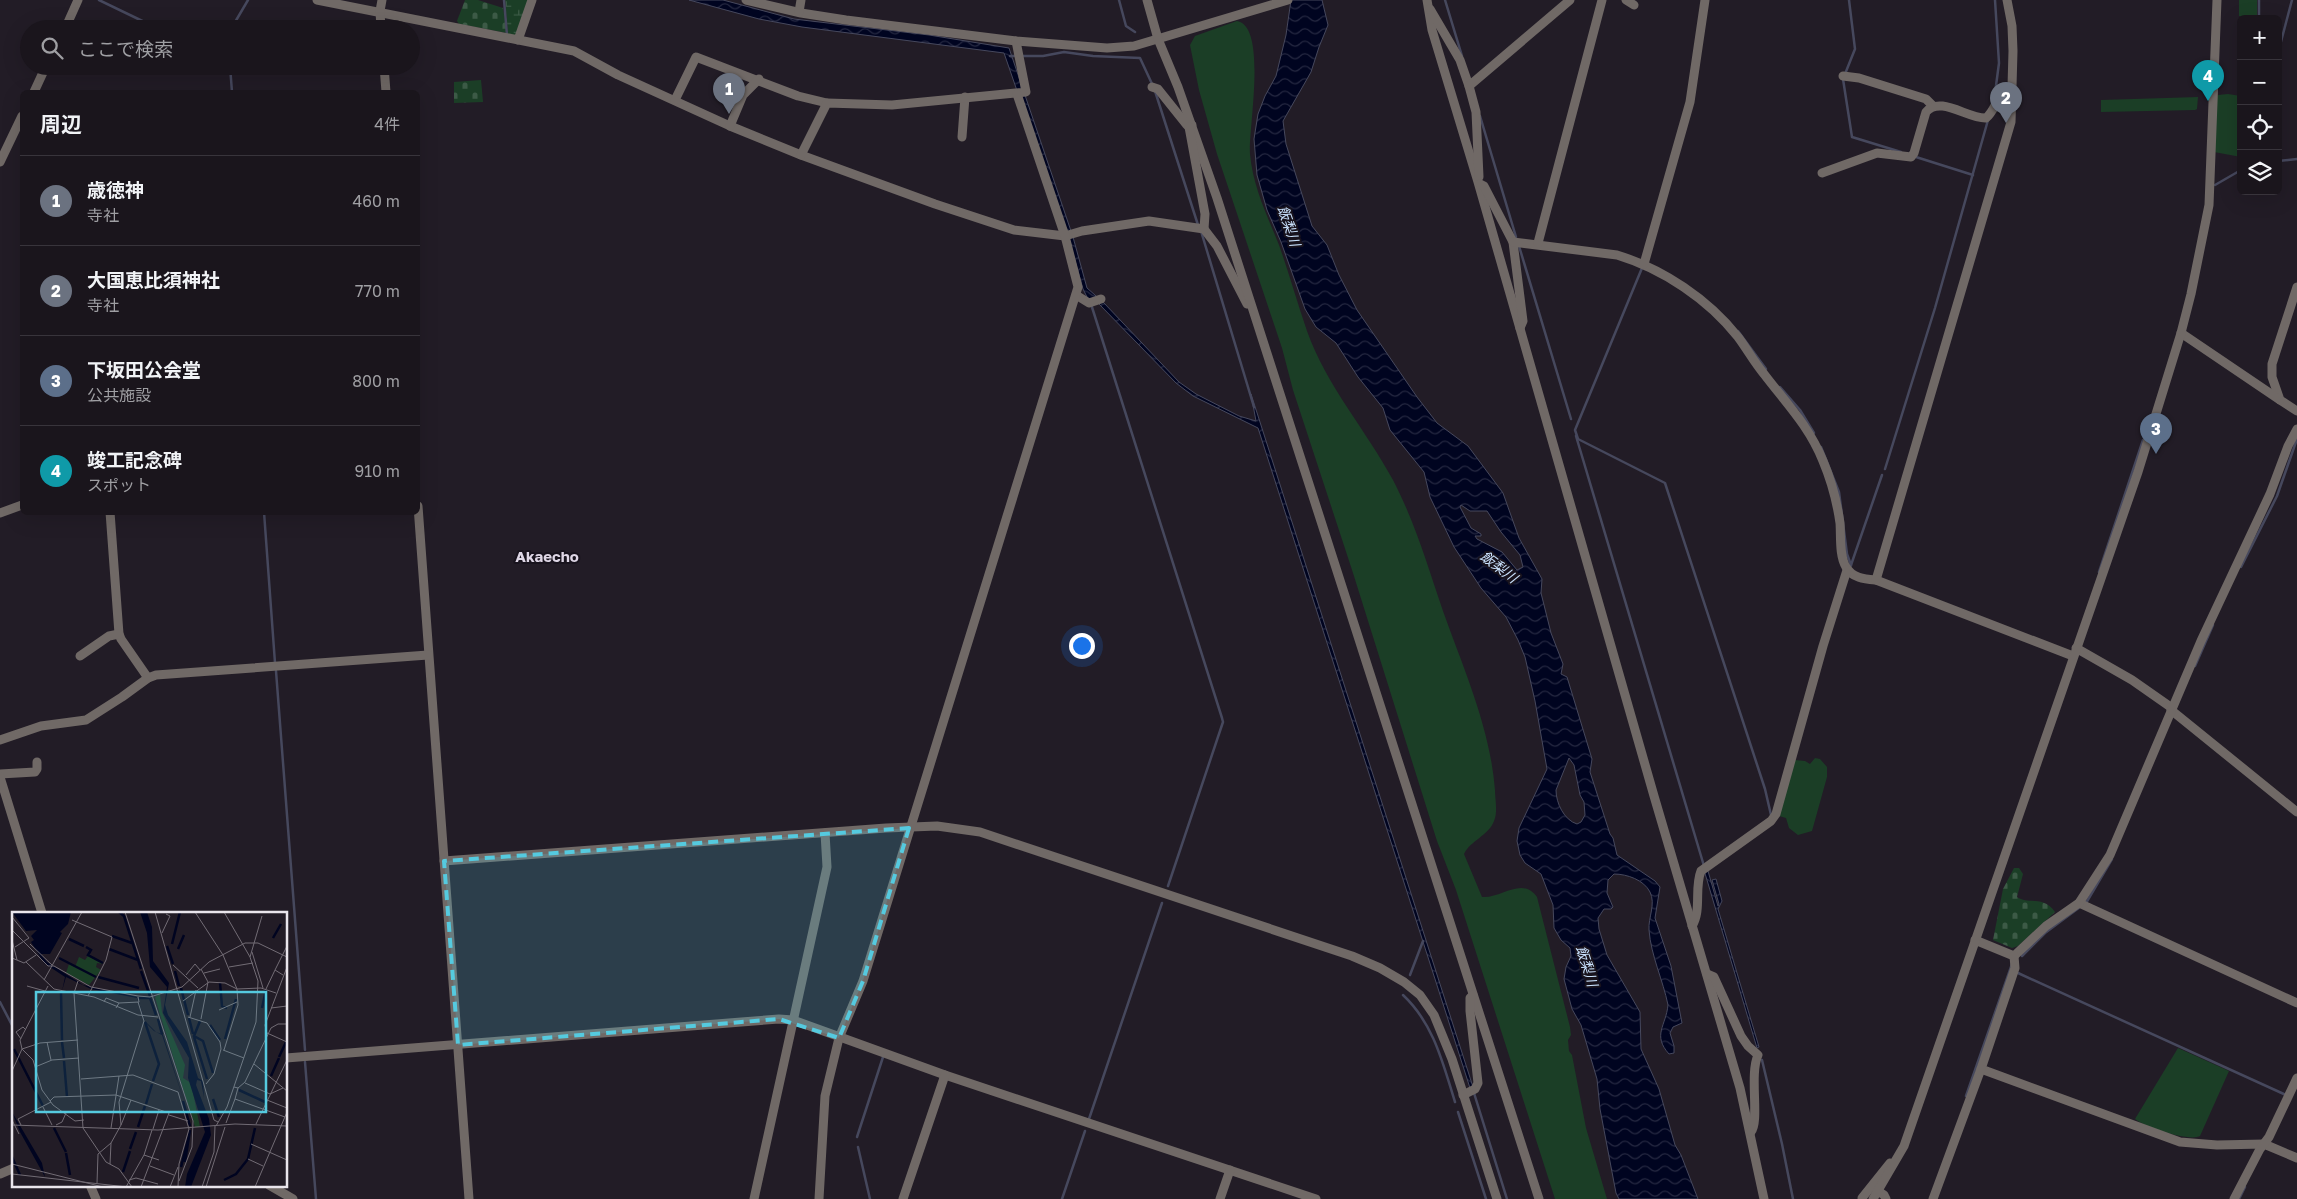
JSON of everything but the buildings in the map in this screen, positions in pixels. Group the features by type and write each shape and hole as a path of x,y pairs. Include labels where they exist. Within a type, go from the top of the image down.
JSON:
{"street":[{"path":"68,20 78,0"},
{"path":"317,0 380,11 574,52 618,75 730,126 801,155 939,206 1014,230 1068,235 1142,222 1204,229"},
{"path":"380,20 382,0"},
{"path":"518,40 532,0"},
{"path":"746,0 799,12 1016,41 1106,48 1134,46 1288,0"},
{"path":"799,12 801,0"},
{"path":"1147,0 1251,305 1539,1199"},
{"path":"1469,86 1570,0"},
{"path":"1538,243 1602,0"},
{"path":"1644,264 1690,102 1705,0"},
{"path":"1876,580 2011,122 2013,43 2007,0"},
{"path":"1875,1195 1904,1146 2138,472 2181,333 2209,205 2217,0"},
{"path":"1428,4 1460,60 1469,86 1476,112 1480,173 1478,182"},
{"path":"1428,4 1432,30 1478,182 1707,974 1751,1132 1764,1199"},
{"path":"675,100 696,57 759,79 798,96 827,103 892,105 1020,93 1026,88 1017,54 1016,41"},
{"path":"35,90 42,75"},
{"path":"385,75 386,90"},
{"path":"1844,76 1859,78 1926,99 1933,106 1986,118 1991,114 2002,93 2011,90"},
{"path":"730,126 743,94 759,79"},
{"path":"1153,87 1163,94 1190,126 1205,214 1204,229 1217,246 1246,303 1251,305"},
{"path":"819,1199 825,1096 839,1038 863,980 1076,295 1077,282 1068,235 1020,93"},
{"path":"962,137 965,97"},
{"path":"801,155 827,103"},
{"path":"1822,173 1874,153 1911,157 1914,153 1926,112 1933,106"},
{"path":"0,162 20,120"},
{"path":"1478,182 1484,186 1513,242 1523,321 1520,330"},
{"path":"1513,242 1538,243 1617,255 1644,264 1703,302 1736,335 1764,374 1794,410 1816,446 1830,478 1839,521 1843,559 1848,570 1858,577 1876,580 2074,652 2132,680 2172,709 2297,812"},
{"path":"2280,400 2272,377 2272,364 2297,287"},
{"path":"1076,295 1094,302"},
{"path":"2181,333 2297,411"},
{"path":"2014,956 2046,926 2079,903 2110,855 2172,709 2235,566 2270,494 2288,446 2297,429"},
{"path":"0,513 20,506"},
{"path":"110,515 119,634 148,678"},
{"path":"419,515 469,1199"},
{"path":"1692,926 1696,918 1698,884 1701,871 1772,821 1776,814 1823,646 1848,570"},
{"path":"80,656 109,636 119,634"},
{"path":"0,740 41,726 86,720 148,678 156,675 428,655"},
{"path":"37,762 38,769 35,772 0,776 42,912"},
{"path":"444,861 937,826 980,832 1310,941 1394,974 1413,989 1434,1015 1448,1046 1497,1199"},
{"path":"754,1199 827,867 825,833"},
{"path":"2079,903 2297,1003"},
{"path":"1975,940 2014,956"},
{"path":"1933,1199 2015,968 2014,956"},
{"path":"1707,974 1714,977 1744,1042 1758,1055 1754,1071 1755,1124 1751,1132"},
{"path":"1463,1094 1475,1089 1478,1083 1470,1011 1470,998 1474,996"},
{"path":"288,1058 779,1019 794,1020 839,1038 945,1075 1316,1199"},
{"path":"1980,1069 2180,1142 2217,1145 2264,1144 2297,1158"},
{"path":"903,1199 945,1075"},
{"path":"2234,1199 2297,1078"},
{"path":"1862,1198 1884,1169 1900,1154"},
{"path":"0,1174 12,1169"},
{"path":"1220,1199 1230,1170"},
{"path":"90,1186 96,1199"},
{"path":"271,1186 293,1199"},
{"path":"1875,1195 1884,1195 1886,1199"}],"highlighted area":[{"path":"909,828 863,981 839,1038 779,1019 458,1045 444,861"}],"green space":[{"path":"465,0 478,0 503,8 507,33 459,24 457,21"},
{"path":"505,0 529,0 517,36 508,34"},
{"path":"2239,0 2257,0 2257,15 2239,15"},
{"path":"1237,21 1246,27 1252,41 1254,80 1250,154 1254,178 1261,201 1279,245 1315,351 1335,389 1393,480 1408,512 1482,721 1492,767 1496,814 1492,826 1464,854 1482,897 1525,888 1537,897 1570,1027 1569,1051 1572,1055 1586,1128 1607,1199 1555,1199 1456,890 1437,841 1293,390 1282,348 1217,154 1199,90 1190,45 1195,36"},
{"path":"481,80 483,102 454,103 454,82"},
{"path":"2218,95 2237,95 2237,156 2214,152 2216,98"},
{"path":"2198,97 2197,109 2195,110 2101,112 2101,100"},
{"path":"1815,758 1820,759 1827,767 1827,777 1812,831 1798,835 1789,828 1786,818 1779,816 1795,760 1805,761 1810,764"},
{"path":"2014,868 2019,868 2023,874 2017,897 2041,902 2055,912 2018,946 2012,948 1993,940 2003,889"},
{"path":"2178,1048 2229,1071 2200,1136 2187,1137 2167,1133 2135,1119"}],"water":[{"path":"689,0 723,0 794,19 929,35 1009,48 1073,237 1087,288 1104,303 1179,382 1196,394 1239,416 1256,421 1251,394 1473,1087 1470,1088 1258,428 1193,396 1176,383 1095,300 1089,301 1083,289 1072,250 1004,53 802,27 759,19"},
{"name":"飯梨川","path":"1291,0 1322,0 1328,25 1311,72 1283,121 1286,144 1312,226 1327,245 1339,275 1357,310 1417,397 1437,423 1468,446 1503,493 1519,538 1542,579 1541,593 1551,633 1563,664 1561,674 1567,677 1592,759 1590,772 1617,855 1655,881 1660,887 1655,918 1671,966 1682,1023 1673,1027 1670,1033 1674,1053 1669,1054 1661,1041 1661,1030 1668,1005 1650,940 1649,925 1652,897 1644,884 1624,875 1614,874 1608,880 1607,893 1613,907 1611,909 1604,909 1598,918 1599,929 1607,955 1640,1012 1641,1049 1659,1089 1675,1145 1681,1155 1698,1199 1619,1199 1616,1193 1600,1109 1597,1079 1581,1025 1572,1009 1564,979 1566,967 1571,956 1570,948 1561,940 1554,928 1553,905 1541,874 1525,863 1520,855 1517,841 1519,828 1547,769 1525,657 1506,617 1481,588 1454,547 1430,497 1424,472 1390,430 1383,408 1358,377 1336,343 1316,327 1305,309 1281,242 1267,210 1257,175 1254,139 1258,114 1276,76 1286,35","holes":["1461,505 1470,511 1487,511 1520,555 1523,567 1517,570 1502,552 1477,539 1475,536 1481,536 1481,534 1471,528 1460,507","1569,758 1574,765 1580,795 1584,802 1585,815 1581,822 1577,824 1565,815 1556,795 1556,790"]},
{"path":"1704,870 1708,871 1718,906 1712,880 1716,879 1722,901 1718,909 1759,1047 1757,1048"}],"waterway":[{"path":"99,0 140,20"},
{"path":"236,20 248,0"},
{"path":"504,0 507,35"},
{"path":"1119,0 1126,26 1135,32"},
{"path":"1445,0 1462,56"},
{"path":"1845,74 1855,49 1849,0"},
{"path":"1994,101 1999,63 1995,0"},
{"path":"2259,0 2259,15"},
{"path":"2282,38 2292,0"},
{"path":"1010,56 1043,56 1064,52 1093,56 1140,58 1153,86"},
{"path":"231,75 232,90"},
{"path":"1843,79 1852,137 1901,152"},
{"path":"1155,91 1198,225"},
{"path":"1480,116 1516,237"},
{"path":"1885,469 1935,308 1988,120"},
{"path":"1916,157 1973,175"},
{"path":"2282,161 2297,159"},
{"path":"2215,185 2237,172"},
{"path":"1201,231 1254,407"},
{"path":"1519,246 1571,419"},
{"path":"1642,268 1575,430 1578,439 1665,483 1765,789 1771,815"},
{"path":"1091,304 1223,722 1168,886"},
{"path":"1738,331 1766,369"},
{"path":"1780,387 1800,410 1814,433"},
{"path":"1576,436 1704,866"},
{"path":"2241,567 2277,496 2297,439"},
{"path":"2099,572 2143,440"},
{"path":"1821,447 1839,492 1847,554 1851,565"},
{"path":"1850,568 1882,475"},
{"path":"264,515 275,663"},
{"path":"2195,666 2213,625"},
{"path":"276,671 305,1050"},
{"path":"2086,903 2112,859"},
{"path":"1089,1119 1162,903"},
{"path":"2022,956 2045,933 2080,907"},
{"path":"1410,975 1423,941"},
{"path":"1966,1096 2012,964"},
{"path":"2018,973 2286,1095"},
{"path":"1403,995 1414,1006 1430,1032 1455,1102"},
{"path":"0,1002 12,1025"},
{"path":"857,1137 883,1057"},
{"path":"1762,1060 1793,1199"},
{"path":"305,1062 316,1199"},
{"path":"1474,1093 1507,1199"},
{"path":"1458,1112 1486,1199"},
{"path":"1062,1199 1085,1131"},
{"path":"858,1147 870,1199"},
{"path":"2239,1199 2245,1187"}],"place":[{"name":"竣工記念碑","path":"2208,101"},
{"name":"歳徳神","path":"729,114"},
{"name":"大国恵比須神社","path":"2006,123"},
{"name":"下坂田公会堂","path":"2156,454"}],"district":[{"name":"Akaecho","path":"547,557"}]}
